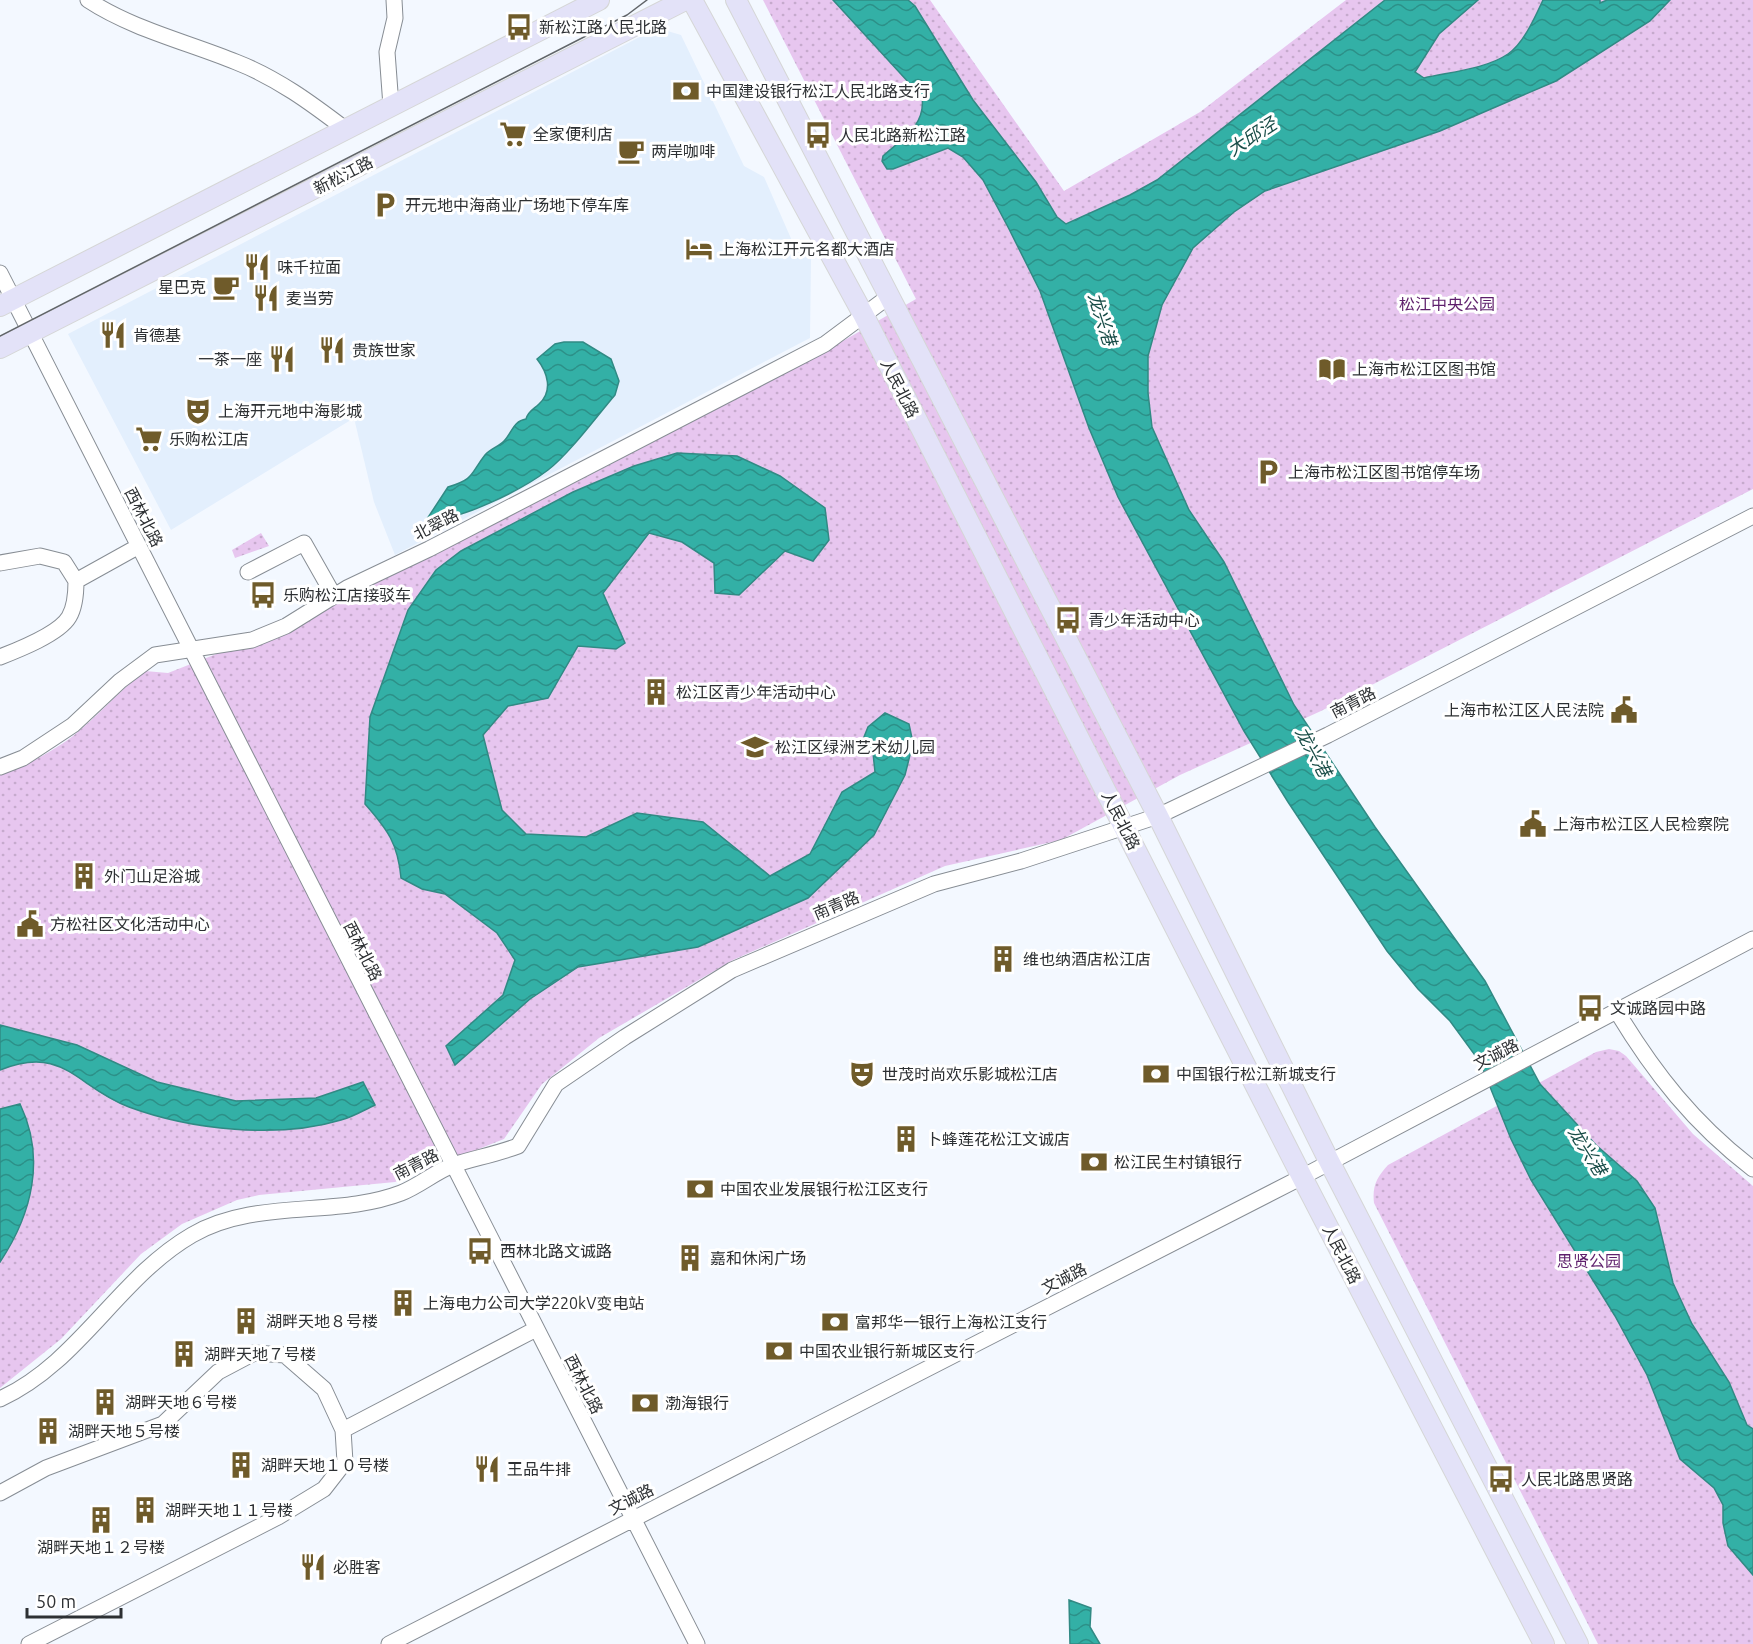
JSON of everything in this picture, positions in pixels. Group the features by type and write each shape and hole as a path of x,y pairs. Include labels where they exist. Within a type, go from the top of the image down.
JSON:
{"main road":[{"path":"7,303 599,0"},
{"name":"新松江路","path":"0,348 685,0"},
{"name":"人民北路","path":"692,0 863,314 1302,1177 1545,1644"},
{"name":"人民北路","path":"736,0 1158,816 1329,1161 1578,1644"}],"street":[{"path":"88,0 108,13 238,63 297,92 345,129"},
{"path":"392,106 387,52 397,1"},
{"name":"西林北路","path":"0,273 7,303 30,333 451,1166 697,1644"},
{"name":"北翠路","path":"0,767 23,758 74,725 120,681 155,655 252,640 286,626 334,596 825,344 888,297"},
{"name":"南青路","path":"0,1399 20,1390 75,1346 99,1316 159,1257 194,1234 234,1219 274,1211 357,1204 400,1194 451,1166 518,1146 556,1084 625,1037 732,970 934,884 1126,829 1158,816 1328,735 1753,516"},
{"path":"248,572 304,543 334,596"},
{"path":"76,581 139,546"},
{"path":"0,563 40,556 64,562 76,581 76,596 68,619 32,645 0,657"},
{"name":"文诚路","path":"389,1644 1302,1177 1753,939"},
{"path":"1616,1010 1635,1041 1700,1125 1753,1169"},
{"path":"343,1430 536,1329"},
{"path":"0,1493 46,1468 163,1424 218,1372 255,1353 285,1355 324,1389 343,1430 345,1462 324,1489 278,1517 29,1644"}],"shaded area":[{"path":"657,28 681,35 744,166 764,177 793,243 811,259 810,338 395,555 374,502 354,418 171,530 68,334"}],"green space":[{"name":"松江中央公园","path":"763,0 930,0 1064,191 1200,112 1346,0 1753,0 1753,489 1321,711 1180,775 1061,840 945,866 733,960 599,1038 542,1084 504,1139 395,1182 259,1195 237,1200 182,1224 141,1254 61,1339 0,1388 0,775 38,758 65,742 145,671 168,673 229,649 278,638 351,593 440,552 588,476 808,361 916,299"},
{"path":"261,533 269,546 235,558 232,550"},
{"name":"思贤公园","path":"1609,1049 1619,1051 1626,1056 1693,1134 1753,1186 1753,1644 1598,1644 1374,1203 1376,1182 1388,1165 1596,1052"}],"water":[{"path":"833,0 908,0 915,6 973,100 1036,182 1057,217 1066,224 1157,180 1385,0 1478,0 1439,34 1415,72 1424,78 1479,67 1508,54 1524,37 1543,0 1600,0 1600,3 1607,0 1670,0 1650,21 1556,81 1440,131 1265,191 1234,212 1193,248 1162,305 1148,356 1148,393 1152,427 1189,510 1224,562 1294,705 1375,827 1485,981 1540,1084 1596,1145 1637,1181 1655,1208 1673,1283 1692,1324 1729,1382 1747,1425 1753,1429 1753,1575 1728,1546 1723,1523 1723,1505 1714,1488 1680,1459 1647,1375 1615,1316 1531,1180 1511,1139 1480,1062 1450,1021 1418,989 1387,951 1288,802 1244,731 1118,497 1089,428 1040,291 983,180 963,157 948,148 893,169 887,169 882,161 883,156 917,123 922,107 922,97"},
{"path":"583,342 611,359 619,381 615,395 565,454 537,478 507,495 472,510 440,519 427,519 448,487 468,478 485,455 504,441 515,425 526,419 543,399 547,382 544,370 537,359 555,344"},
{"path":"677,453 737,456 780,476 825,508 829,540 813,561 785,551 739,595 715,593 714,563 682,542 649,533 603,593 625,643 616,649 578,646 548,698 508,706 483,735 502,810 526,834 586,837 637,813 703,822 770,876 810,854 842,792 875,772 873,753 864,737 868,727 885,713 909,724 913,743 905,775 874,835 808,898 698,947 578,967 530,999 455,1065 446,1046 503,995 515,960 497,933 445,894 422,889 401,878 394,846 380,822 365,804 370,717 408,610 436,570 461,551 573,492 634,466"},
{"path":"0,1025 77,1045 157,1082 236,1101 316,1098 363,1082 375,1105 341,1120 290,1129 235,1129 179,1121 153,1115 111,1099 69,1071 55,1065 40,1062 22,1063 0,1070"},
{"path":"20,1104 28,1124 32,1145 34,1165 32,1185 20,1225 0,1262 0,1109"},
{"path":"1069,1600 1091,1608 1090,1627 1100,1644 1070,1644"}],"tram line":[{"path":"0,336 627,15 647,0"}],"place":[{"name":"新松江路人民北路","path":"519,27"},
{"name":"中国建设银行松江人民北路支行","path":"686,91"},
{"name":"全家便利店","path":"513,134"},
{"name":"人民北路新松江路","path":"818,135"},
{"name":"两岸咖啡","path":"631,151"},
{"name":"开元地中海商业广场地下停车库","path":"385,205"},
{"name":"上海松江开元名都大酒店","path":"699,249"},
{"name":"味千拉面","path":"257,267"},
{"name":"星巴克","path":"226,287"},
{"name":"麦当劳","path":"266,298"},
{"name":"肯德基","path":"113,335"},
{"name":"贵族世家","path":"332,350"},
{"name":"一茶一座","path":"282,359"},
{"name":"上海市松江区图书馆","path":"1332,369"},
{"name":"上海开元地中海影城","path":"198,411"},
{"name":"乐购松江店","path":"149,439"},
{"name":"上海市松江区图书馆停车场","path":"1268,472"},
{"name":"乐购松江店接驳车","path":"263,595"},
{"name":"青少年活动中心","path":"1068,620"},
{"name":"松江区青少年活动中心","path":"656,692"},
{"name":"上海市松江区人民法院","path":"1624,710"},
{"name":"松江区绿洲艺术幼儿园","path":"755,747"},
{"name":"上海市松江区人民检察院","path":"1533,824"},
{"name":"外门山足浴城","path":"84,876"},
{"name":"方松社区文化活动中心","path":"30,924"},
{"name":"维也纳酒店松江店","path":"1003,959"},
{"name":"文诚路园中路","path":"1590,1008"},
{"name":"世茂时尚欢乐影城松江店","path":"862,1074"},
{"name":"中国银行松江新城支行","path":"1156,1074"},
{"name":"卜蜂莲花松江文诚店","path":"906,1139"},
{"name":"松江民生村镇银行","path":"1094,1162"},
{"name":"中国农业发展银行松江区支行","path":"700,1189"},
{"name":"西林北路文诚路","path":"480,1251"},
{"name":"嘉和休闲广场","path":"690,1258"},
{"name":"上海电力公司大学220kV变电站","path":"403,1303"},
{"name":"湖畔天地８号楼","path":"246,1321"},
{"name":"富邦华一银行上海松江支行","path":"835,1322"},
{"name":"中国农业银行新城区支行","path":"779,1351"},
{"name":"湖畔天地７号楼","path":"184,1354"},
{"name":"湖畔天地６号楼","path":"105,1402"},
{"name":"渤海银行","path":"645,1403"},
{"name":"湖畔天地５号楼","path":"48,1431"},
{"name":"湖畔天地１０号楼","path":"241,1465"},
{"name":"王品牛排","path":"487,1469"},
{"name":"人民北路思贤路","path":"1501,1479"},
{"name":"湖畔天地１１号楼","path":"145,1510"},
{"name":"湖畔天地１２号楼","path":"101,1520"},
{"name":"必胜客","path":"313,1567"}],"water label":[{"name":"大邱泾","path":"1252,137"},
{"name":"龙兴港","path":"1102,319"},
{"name":"龙兴港","path":"1313,752"},
{"name":"龙兴港","path":"1587,1151"}]}
